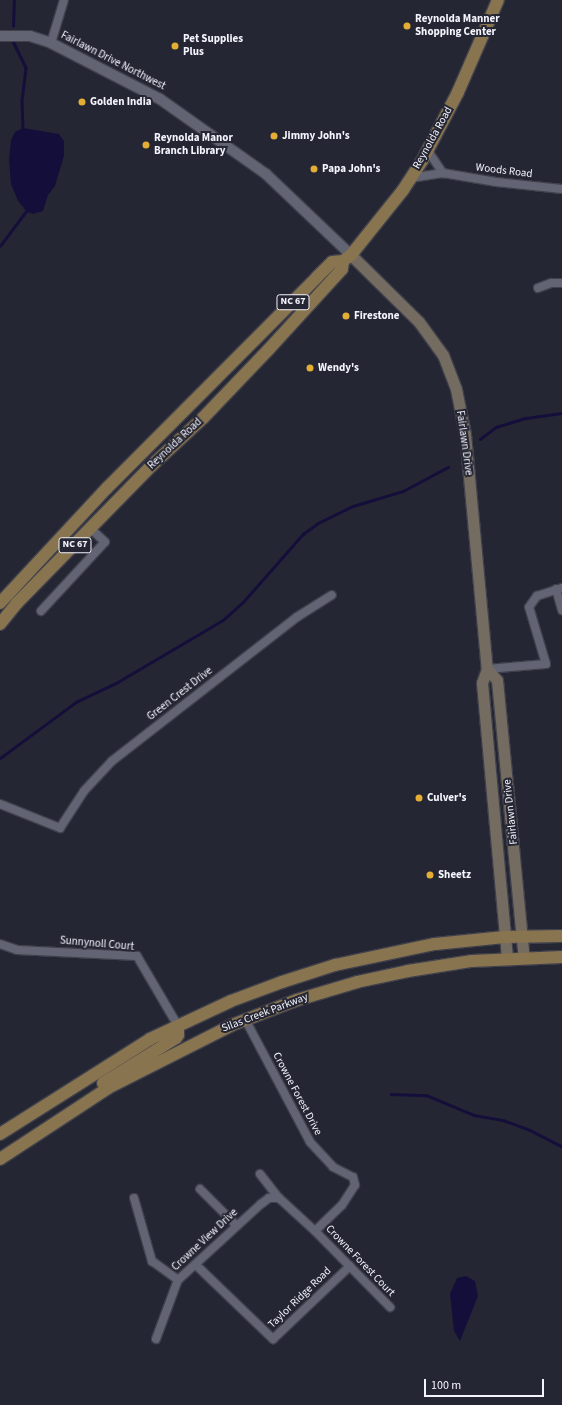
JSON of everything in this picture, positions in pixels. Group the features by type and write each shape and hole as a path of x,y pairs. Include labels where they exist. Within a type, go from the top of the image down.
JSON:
{"main road":[{"name":"Reynolda Road","path":"0,624 17,603 150,467 203,418 342,269 347,258 411,178 428,151 458,92 498,0"},
{"name":"Reynolda Road","path":"0,603 107,488 332,262 347,258"},
{"name":"Fairlawn Drive","path":"347,258 419,322 443,355 456,389 465,434 488,669 482,684 506,958"},
{"name":"Fairlawn Drive","path":"488,669 497,680 524,958"},
{"name":"Silas Creek Parkway","path":"0,1134 150,1039 282,982 335,965 435,944 504,937 562,936"},
{"name":"Silas Creek Parkway","path":"0,1160 108,1088 177,1051 246,1019 297,1000 356,982 408,971 506,958 562,957"},
{"path":"68,1114 79,1101 97,1087 176,1038 178,1035 178,1026"}],"street":[{"path":"51,43 64,0"},
{"name":"Fairlawn Drive Northwest","path":"0,36 30,36 51,43 160,99 222,141 266,174 347,258"},
{"path":"428,151 443,173"},
{"name":"Woods Road","path":"411,178 443,173 496,182 562,189"},
{"path":"538,288 551,283 562,283"},
{"path":"41,611 105,542 91,529"},
{"path":"488,669 546,664 529,607 537,596 559,589 562,610"},
{"name":"Green Crest Drive","path":"0,804 60,828 84,791 112,760 296,617 332,595"},
{"name":"Sunnynoll Court","path":"0,944 17,950 137,956 178,1026"},
{"name":"Crowne Forest Drive","path":"246,1019 310,1142 333,1167 352,1177 355,1186"},
{"name":"Crowne Forest Court","path":"260,1174 279,1198 315,1231 390,1307"},
{"name":"Crowne Forest Court","path":"315,1231 342,1205 355,1186"},
{"path":"200,1189 237,1226"},
{"path":"134,1198 152,1261 178,1280"},
{"name":"Crowne View Drive","path":"156,1339 178,1280 196,1266 261,1204 269,1198 279,1198"},
{"name":"Taylor Ridge Road","path":"196,1266 273,1339 350,1266"}],"shaded area":[{"path":"23,128 59,134 64,141 64,156 55,186 48,195 43,211 33,214 27,212 18,201 11,184 9,160 11,140 15,132"},
{"path":"466,1276 475,1281 478,1296 460,1341 454,1331 450,1294 457,1278"}],"waterway":[{"path":"13,26 14,0"},
{"path":"13,41 26,68 22,101 23,131"},
{"path":"0,246 27,210"},
{"path":"480,439 496,427 526,418 562,413"},
{"path":"0,758 76,702 116,683 223,620 243,602 303,534 318,523 353,506 403,491 448,467"},
{"path":"391,1094 426,1095 474,1115 503,1120 530,1130 562,1146"}],"place":[{"name":"Reynolda Manner Shopping Center","path":"407,26"},
{"name":"Pet Supplies Plus","path":"175,46"},
{"name":"Golden India","path":"82,102"},
{"name":"Jimmy John's","path":"274,136"},
{"name":"Reynolda Manor Branch Library","path":"146,145"},
{"name":"Papa John's","path":"314,169"},
{"name":"Firestone","path":"346,316"},
{"name":"Wendy's","path":"310,368"},
{"name":"Culver's","path":"419,798"},
{"name":"Sheetz","path":"430,875"}]}
